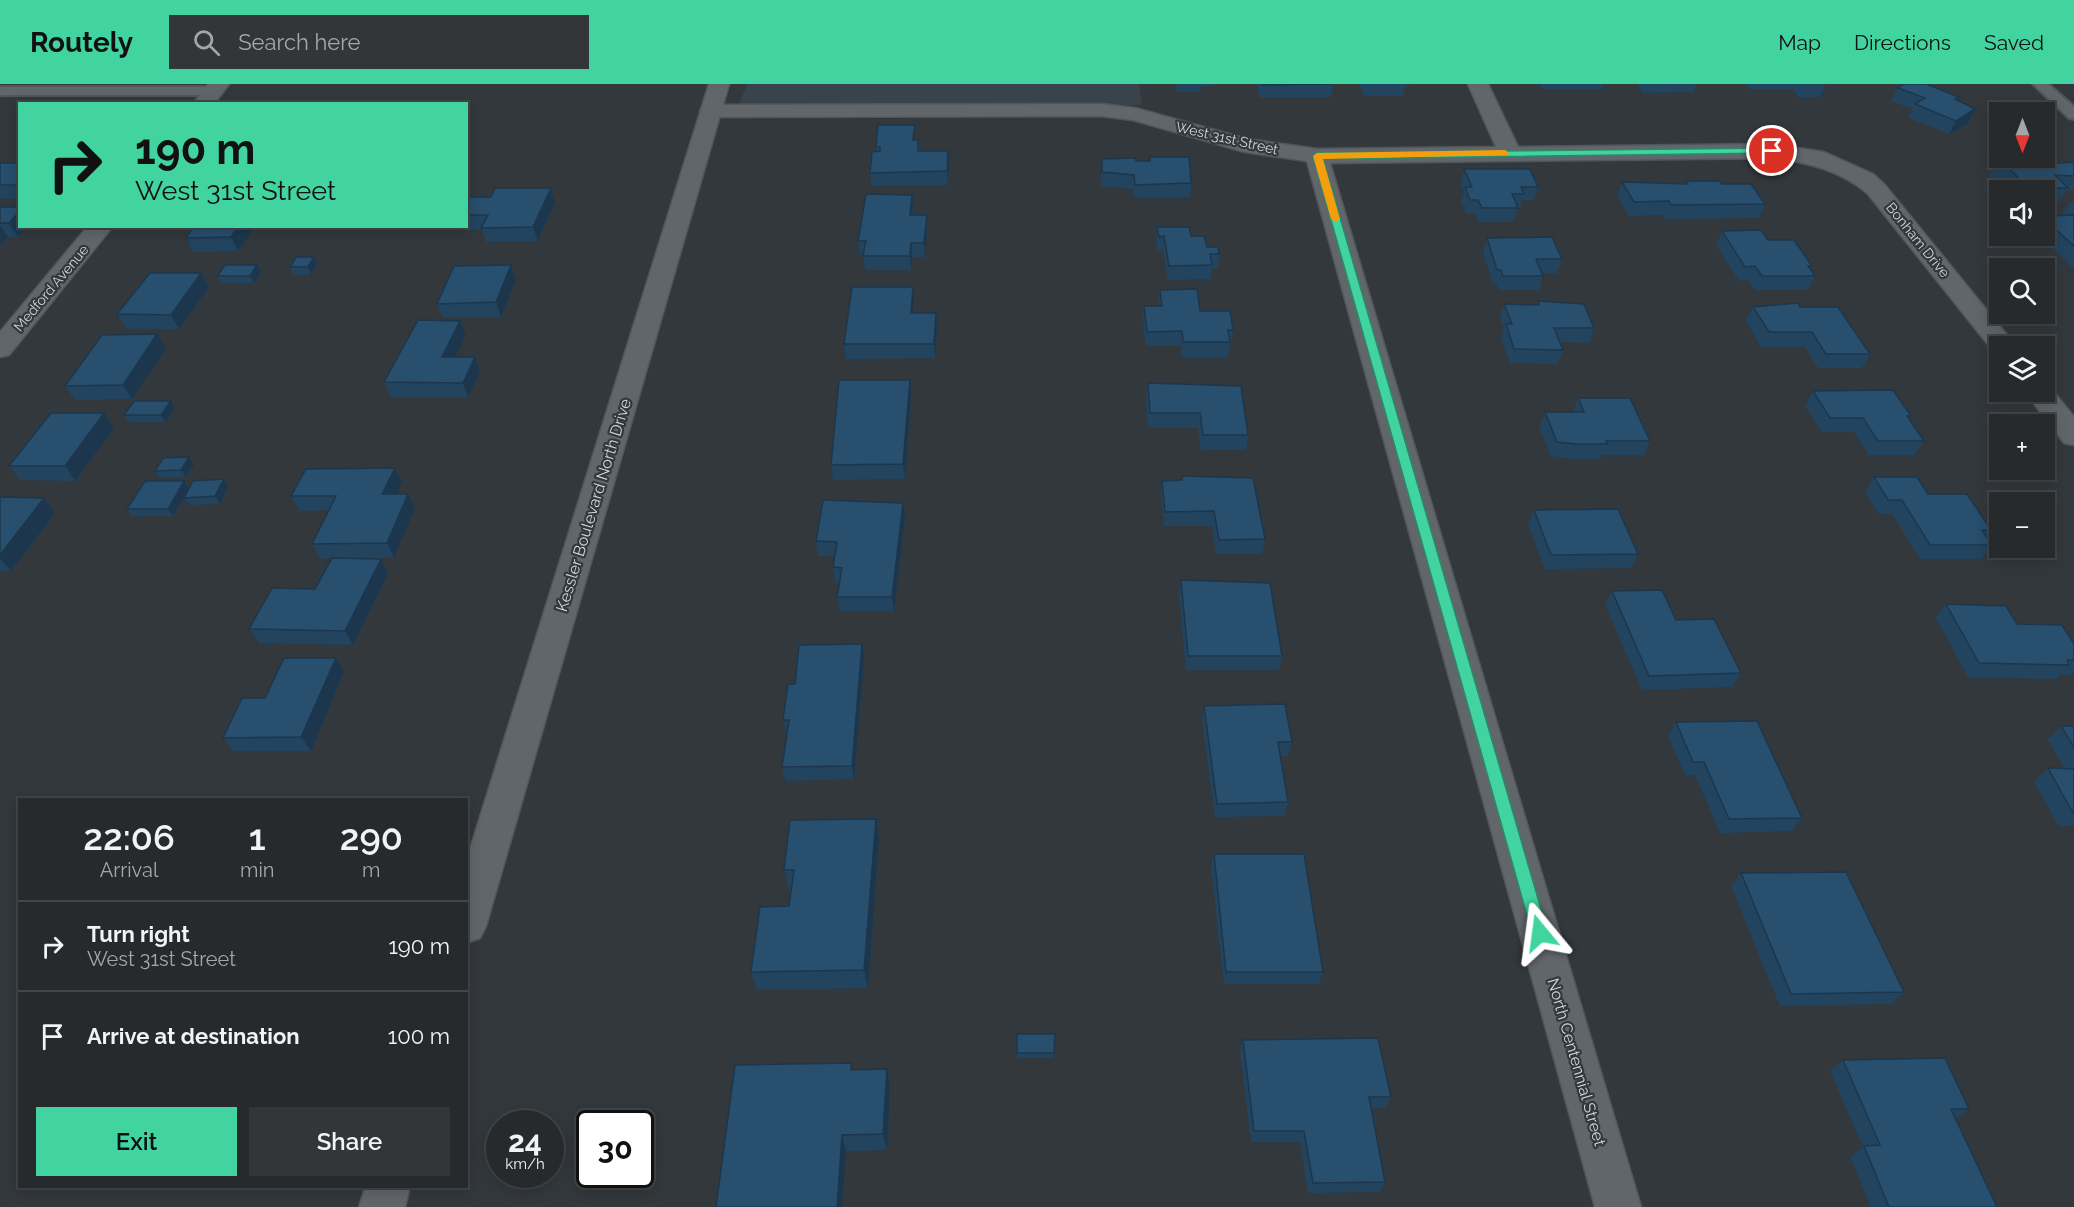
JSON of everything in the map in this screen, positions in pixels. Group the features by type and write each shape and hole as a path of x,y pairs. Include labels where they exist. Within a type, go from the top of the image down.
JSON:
{"street":[{"path":"1478,84 1510,153"},
{"name":"West 31st Street","path":"715,98 1101,110 1135,114 1245,145 1317,156 1772,151 1816,157"},
{"name":"Kessler Boulevard North Drive","path":"468,919 715,98"},
{"name":"North Centennial Street","path":"1317,156 1618,1207"},
{"name":"Bonham Drive","path":"1816,157 1856,173 1876,189 1995,336"},
{"name":"Medford Avenue","path":"0,349 99,228"},
{"path":"2047,402 2074,436"},
{"path":"382,1207 387,1188"}],"lane":[{"path":"2040,84 2074,115"},
{"path":"0,91 211,93"}],"shaded area":[{"path":"747,84 1139,84 1142,105 739,105"}],"building":[{"path":"1262,84 1333,84 1262,85"},
{"path":"1904,84 1926,84 1959,97 1955,99 1975,109 1956,121 1915,104 1925,98 1898,88"},
{"path":"878,125 915,125 913,140 918,140 918,151 948,151 947,171 870,173 872,152 880,151 880,147 876,147"},
{"path":"1150,157 1189,157 1191,183 1135,185 1134,175 1102,172 1102,159 1135,158 1136,161 1150,161"},
{"path":"2074,162 2074,176 2055,175 2068,188 2055,188 2055,180 2020,180 2009,168 2055,168 2055,163"},
{"path":"0,163 18,163 18,185 0,185"},
{"path":"1464,169 1530,169 1538,187 1521,187 1524,194 1512,194 1518,208 1482,208 1478,200 1470,200 1465,187 1472,187"},
{"path":"1686,181 1751,184 1765,204 1671,205 1669,201 1634,202 1622,182 1688,184"},
{"path":"495,188 551,188 533,227 481,228 488,215 468,215 468,197 491,197"},
{"path":"866,194 912,195 910,215 927,215 924,243 911,243 910,256 863,256 866,241 858,241"},
{"path":"0,207 18,207 18,213 9,223 0,223"},
{"path":"2074,215 2074,246 2055,229 2055,216"},
{"path":"1157,227 1189,227 1191,236 1204,236 1207,247 1218,247 1219,254 1210,254 1212,265 1169,266 1164,236 1159,237"},
{"path":"193,228 237,228 231,237 186,238"},
{"path":"1761,230 1768,240 1794,240 1812,266 1808,266 1815,276 1762,276 1755,266 1745,267 1722,231"},
{"path":"1552,237 1562,259 1536,259 1543,276 1503,276 1501,270 1497,270 1487,238"},
{"path":"296,257 314,257 308,267 290,267"},
{"path":"225,265 257,265 250,276 217,276"},
{"path":"511,265 496,302 437,304 454,266"},
{"path":"150,273 201,273 171,315 117,314"},
{"path":"852,287 913,287 911,313 936,313 934,344 844,344"},
{"path":"1197,289 1200,311 1230,311 1233,330 1228,330 1230,342 1183,342 1182,331 1147,332 1144,306 1162,306 1160,290"},
{"path":"1538,301 1584,304 1594,328 1554,328 1563,350 1514,349 1506,324 1512,324 1504,304 1539,305"},
{"path":"1798,303 1800,307 1838,307 1870,354 1826,354 1812,332 1769,332 1753,307"},
{"path":"418,320 460,321 442,357 475,357 463,383 384,382"},
{"path":"157,334 123,385 65,386 102,335"},
{"path":"839,380 910,380 903,464 831,465"},
{"path":"1148,383 1241,386 1248,435 1203,435 1200,413 1150,413"},
{"path":"1893,390 1911,416 1907,416 1924,441 1878,441 1863,418 1830,418 1813,391"},
{"path":"1578,398 1630,398 1650,441 1606,441 1607,444 1557,442 1545,412 1584,412"},
{"path":"134,401 171,401 161,415 124,415"},
{"path":"51,413 104,413 65,466 9,466"},
{"path":"189,457 181,470 155,471 163,458"},
{"path":"395,468 382,494 408,494 387,543 312,544 336,496 291,496 306,469"},
{"path":"1182,476 1253,478 1265,539 1219,540 1214,511 1165,512 1162,481 1182,480"},
{"path":"1874,477 1917,477 1928,494 1967,494 1989,527 1989,530 1982,530 1989,540 1989,545 1930,545 1902,500 1888,500"},
{"path":"224,479 215,496 184,498 193,481"},
{"path":"145,481 184,481 168,509 127,509"},
{"path":"0,497 44,498 0,555"},
{"path":"823,500 903,503 892,597 837,597 842,568 833,567 837,542 816,541"},
{"path":"1618,509 1638,554 1551,555 1534,510"},
{"path":"332,558 381,559 345,631 249,629 272,588 315,589"},
{"path":"1181,580 1270,583 1282,656 1188,656"},
{"path":"1662,590 1676,620 1714,619 1741,673 1649,676 1612,591"},
{"path":"1946,604 2006,606 2017,624 2062,625 2074,644 2074,660 2067,660 2069,665 1979,663"},
{"path":"862,644 852,766 782,767 789,720 783,720 788,684 795,684 799,645"},
{"path":"284,658 336,658 301,737 223,738 242,698 265,698"},
{"path":"1285,704 1292,742 1278,742 1288,802 1217,804 1204,706"},
{"path":"1757,721 1802,818 1729,819 1704,762 1693,762 1676,722"},
{"path":"2061,726 2074,726 2074,747"},
{"path":"2048,768 2074,769 2074,813 2073,813"},
{"path":"876,819 864,970 751,972 760,907 789,906 794,870 784,870 790,820"},
{"path":"1214,854 1304,854 1323,972 1226,972"},
{"path":"1846,872 1904,992 1791,994 1741,873"},
{"path":"1017,1034 1055,1034 1054,1053 1017,1053"},
{"path":"1378,1038 1391,1097 1369,1097 1385,1182 1313,1183 1304,1131 1254,1131 1243,1040"},
{"path":"1945,1058 1969,1109 1951,1109 1997,1207 1889,1207 1864,1146 1880,1145 1843,1060"},
{"path":"851,1063 851,1070 887,1069 883,1134 842,1135 837,1207 716,1207 735,1065"}],"slow traffic":[{"path":"1335,219 1317,156 1505,153"}],"route":[{"path":"1540,933 1317,156 1772,151"}]}
